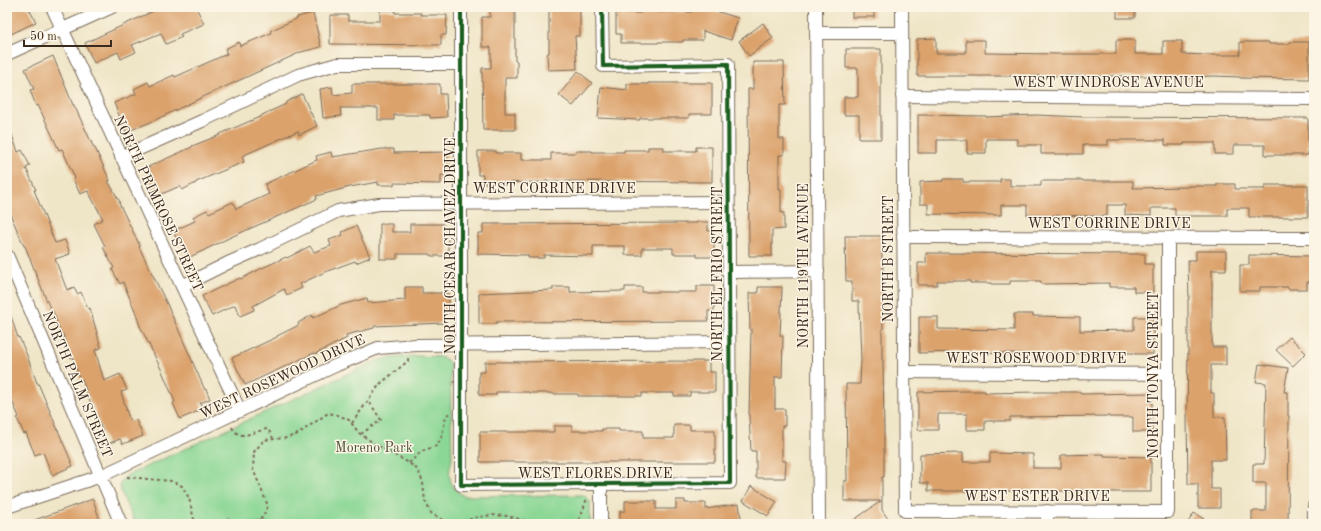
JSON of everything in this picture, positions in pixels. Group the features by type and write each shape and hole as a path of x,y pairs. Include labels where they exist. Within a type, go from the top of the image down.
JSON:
{"street":[{"name":"NORTH PRIMROSE STREET","path":"52,7 240,411"},
{"path":"7,54 112,7"},
{"name":"NORTH CESAR CHAVEZ DRIVE","path":"461,7 461,485"},
{"name":"NORTH EL FRIO STREET","path":"602,7 603,66 728,64 728,342 730,483"},
{"name":"NORTH 119TH AVENUE","path":"816,7 819,524"},
{"name":"NORTH B STREET","path":"902,7 905,510"},
{"path":"816,33 902,33"},
{"path":"121,157 202,121 298,75 337,64 461,64"},
{"name":"WEST WINDROSE AVENUE","path":"902,96 1314,98"},
{"name":"WEST CORRINE DRIVE","path":"182,286 338,211 379,204 728,202"},
{"name":"WEST CORRINE DRIVE","path":"903,237 1314,238"},
{"name":"NORTH TONYA STREET","path":"1168,238 1168,512"},
{"name":"NORTH PALM STREET","path":"7,255 122,524"},
{"path":"728,272 818,271"},
{"name":"WEST ROSEWOOD DRIVE","path":"7,506 101,476 336,365 378,348 416,345 728,342"},
{"name":"WEST ROSEWOOD DRIVE","path":"904,372 1168,374"},
{"name":"WEST FLORES DRIVE","path":"461,485 730,483"},
{"path":"600,484 601,524"},
{"path":"1314,506 1314,524"},
{"name":"WEST ESTER DRIVE","path":"905,510 1168,512"},
{"path":"1047,511 1047,524"}],"path":[{"path":"352,423 380,384 408,361 408,357"},
{"path":"361,434 381,420 370,403 367,401"},
{"path":"249,524 262,518 268,506 253,469 254,452 264,440 286,438 298,434 328,413 338,415 349,420 361,434 418,470 423,483 425,501 431,513 444,521 463,521 493,515 508,516 540,524"},
{"path":"408,463 422,451 436,446 441,439 446,417 450,413"},
{"path":"232,427 238,434 248,435 268,429 273,438"},
{"path":"126,478 171,481 182,486 189,498 195,524"},
{"path":"575,524 581,516 587,498"},
{"path":"227,524 225,520 230,518"}],"green space":[{"name":"Moreno Park","path":"417,356 442,357 447,360 450,366 452,460 450,466 450,476 456,490 465,496 584,495 590,501 590,524 136,524 120,488 121,482 128,475 378,360"}],"building":[{"path":"7,7 28,7 36,22 7,36"},
{"path":"162,7 196,7 204,24 180,34 182,37 166,44 161,33 132,45 136,52 121,59 118,52 94,63 85,43"},
{"path":"549,7 580,7 580,36 575,36 577,69 548,70 547,54 549,53"},
{"path":"852,7 874,7 874,17 852,17"},
{"path":"1117,7 1135,7 1135,18 1117,18"},
{"path":"641,8 658,8 658,12 692,12 692,8 706,8 738,18 731,40 703,31 703,40 683,40 683,42 658,43 621,43 621,34 616,34 616,13 641,13"},
{"path":"380,10 395,10 395,13 421,13 421,15 447,15 446,35 441,35 441,45 330,44 330,15 348,15 348,21 380,21"},
{"path":"490,10 515,10 515,61 517,61 517,78 505,78 505,113 515,113 515,130 483,130 482,68 491,68 491,47 482,47 482,17 490,17"},
{"path":"313,13 321,47 301,52 151,122 126,132 114,103 136,94 134,89 148,82 150,86 174,75 175,77 227,54 225,49 239,42 240,46 271,33 270,31 298,18 297,17"},
{"path":"763,23 773,38 749,56 739,41"},
{"path":"936,38 936,53 966,53 966,40 985,40 985,53 1059,54 1116,54 1116,40 1135,40 1135,54 1163,54 1163,41 1182,41 1182,54 1207,55 1240,55 1240,42 1290,44 1290,42 1309,42 1309,79 1214,76 1163,78 1163,76 917,76 917,39"},
{"path":"846,49 881,49 881,139 859,139 859,115 844,115 844,97 858,97 858,68 846,68"},
{"path":"53,56 73,105 95,148 110,181 108,181 120,202 119,203 140,246 139,247 167,304 210,399 200,403 203,409 180,419 173,403 175,402 140,326 123,282 120,284 112,269 114,268 103,247 105,246 94,224 103,219 88,191 80,194 73,179 75,178 62,149 59,150 38,105 36,106 30,90 34,89 25,69"},
{"path":"753,62 784,62 785,105 779,105 779,139 784,139 784,155 779,155 779,189 781,189 781,213 784,213 784,229 772,230 772,256 749,256 748,89 753,89"},
{"path":"578,71 592,83 573,106 559,95"},
{"path":"712,83 712,114 689,114 689,118 640,118 640,120 598,118 601,87 627,90 627,84"},
{"path":"352,84 440,84 440,94 446,94 447,117 430,118 430,115 394,115 394,120 378,120 378,108 340,108 341,116 323,118 320,89 332,87 333,95 352,93"},
{"path":"302,94 317,126 299,135 298,131 242,156 244,162 196,182 182,190 180,186 155,197 147,179 152,176 148,167 192,146 262,116"},
{"path":"918,115 986,117 1036,115 1083,117 1308,118 1308,155 1265,155 1265,145 1234,145 1234,154 1215,154 1215,143 1184,143 1184,145 1165,145 1165,140 1108,140 1108,145 1083,145 1083,154 1041,154 1041,145 1017,145 1017,139 986,139 986,153 967,153 967,140 937,140 937,153 918,153"},
{"path":"7,124 18,152 22,150 30,166 26,168 36,190 34,190 55,243 65,240 70,254 55,259 67,290 74,287 77,294 81,292 88,309 90,308 101,348 95,350 104,381 120,374 127,390 121,392 130,422 136,420 143,436 123,444 120,439 107,444 82,379 80,380 73,357 71,358 63,334 61,334 53,311 52,312 46,299 25,246 7,207"},
{"path":"648,147 664,147 664,151 696,151 696,147 712,147 712,182 545,181 483,183 483,175 478,175 478,151 521,153 521,160 551,160 551,153 576,153 576,151 624,152 624,150 648,150"},
{"path":"382,149 394,149 394,153 447,152 447,175 441,175 441,184 394,183 394,185 378,185 378,182 350,187 316,196 317,199 231,237 186,259 173,231 195,221 193,217 207,210 209,213 233,202 236,209 269,194 265,184 317,160 316,156 331,152 332,157"},
{"path":"943,179 963,179 963,182 1000,182 1000,179 1010,179 1010,186 1041,186 1041,181 1064,180 1133,181 1133,188 1217,186 1217,184 1235,184 1235,189 1265,189 1265,185 1308,185 1308,217 1249,217 1249,208 1227,208 1227,216 1175,216 1175,208 1151,208 1151,216 1125,215 1125,205 1107,205 1107,216 1027,215 1027,205 1001,205 1001,215 928,214 928,204 920,204 920,182 943,181"},
{"path":"708,222 708,231 714,231 714,257 697,257 697,254 673,254 673,248 642,248 642,255 625,255 625,246 593,246 593,256 544,255 544,258 528,258 528,255 478,254 478,233 483,233 483,224"},
{"path":"380,224 392,224 392,232 410,232 410,224 443,224 443,233 448,233 448,256 431,256 431,254 397,254 397,259 380,259"},
{"path":"356,226 370,257 356,263 355,261 325,272 300,284 302,288 287,295 284,289 253,306 254,310 240,316 235,305 212,316 202,296 286,257 287,258 310,246 314,252 331,246 329,240 343,235 342,232"},
{"path":"845,236 882,236 884,477 882,477 882,510 888,519 880,524 848,524 881,501 844,501 844,481 847,481 846,384 860,384 861,360 859,301 852,301 852,281 846,281"},
{"path":"1196,251 1226,251 1226,270 1212,270 1212,347 1226,347 1226,365 1211,365 1211,393 1214,393 1214,417 1225,417 1226,460 1211,460 1211,489 1220,489 1220,508 1198,508 1198,484 1188,484 1188,260 1196,260"},
{"path":"926,253 1145,254 1145,264 1153,264 1153,292 1134,292 1134,287 1109,287 1109,283 1041,284 1041,281 1010,281 1010,284 991,284 970,283 970,281 937,281 937,285 918,285 918,263 926,263"},
{"path":"1249,255 1314,256 1314,282 1307,282 1307,289 1260,287 1260,291 1240,291 1240,265 1249,265"},
{"path":"697,286 714,286 714,311 708,311 708,321 496,322 496,324 479,324 479,293 553,290 553,287 570,287 570,292 625,291 625,287 642,287 642,292 697,292"},
{"path":"405,287 422,287 422,293 449,293 449,313 444,313 444,323 374,326 374,328 346,335 347,338 315,354 314,353 245,385 232,358 277,337 299,325 298,323 312,315 313,318 341,305 367,298 368,303 405,300"},
{"path":"758,287 782,287 780,336 783,336 782,377 775,377 775,409 785,409 785,426 782,426 782,461 786,461 785,478 756,478 756,451 751,451 749,417 751,329 749,293 758,293"},
{"path":"7,310 9,310 18,338 19,337 26,353 37,383 73,466 52,475 43,452 35,455 26,433 24,434 17,418 19,417 7,389"},
{"path":"1014,314 1080,317 1080,331 1134,330 1134,317 1153,317 1153,354 967,352 919,353 919,317 938,317 938,329 1014,330"},
{"path":"1290,337 1306,353 1293,366 1276,350"},
{"path":"709,361 709,372 715,372 715,392 690,392 690,396 674,396 674,393 642,393 642,396 578,396 578,394 529,392 496,392 496,395 479,395 479,372 485,372 485,362"},
{"path":"1259,364 1288,368 1284,392 1288,392 1289,416 1288,524 1252,524 1252,511 1266,511 1266,483 1253,483 1253,464 1264,464 1266,383 1256,382"},
{"path":"985,391 985,393 1152,393 1152,432 1133,432 1133,417 1109,416 1010,417 1010,421 985,421 985,430 967,430 967,414 938,414 938,430 918,430 918,392"},
{"path":"674,425 690,425 690,430 715,430 715,462 480,462 480,432 554,432 554,426 572,426 572,431 602,431 602,429 619,429 619,431 643,431 643,438 674,438"},
{"path":"963,453 963,462 990,462 990,453 1033,454 1033,468 1061,468 1061,455 1104,454 1104,456 1151,457 1151,492 928,491 928,483 920,483 920,454"},
{"path":"751,486 777,502 768,516 743,501"},
{"path":"93,499 101,524 29,524 29,522"},
{"path":"676,500 685,500 685,503 706,503 706,509 739,504 742,524 620,524 620,511 625,511 625,501 656,501 656,509 676,509"},
{"path":"1194,513 1212,524 1187,524"}],"cycle path":[{"path":"461,7 461,485 730,483 728,64 603,66 602,7"}]}
